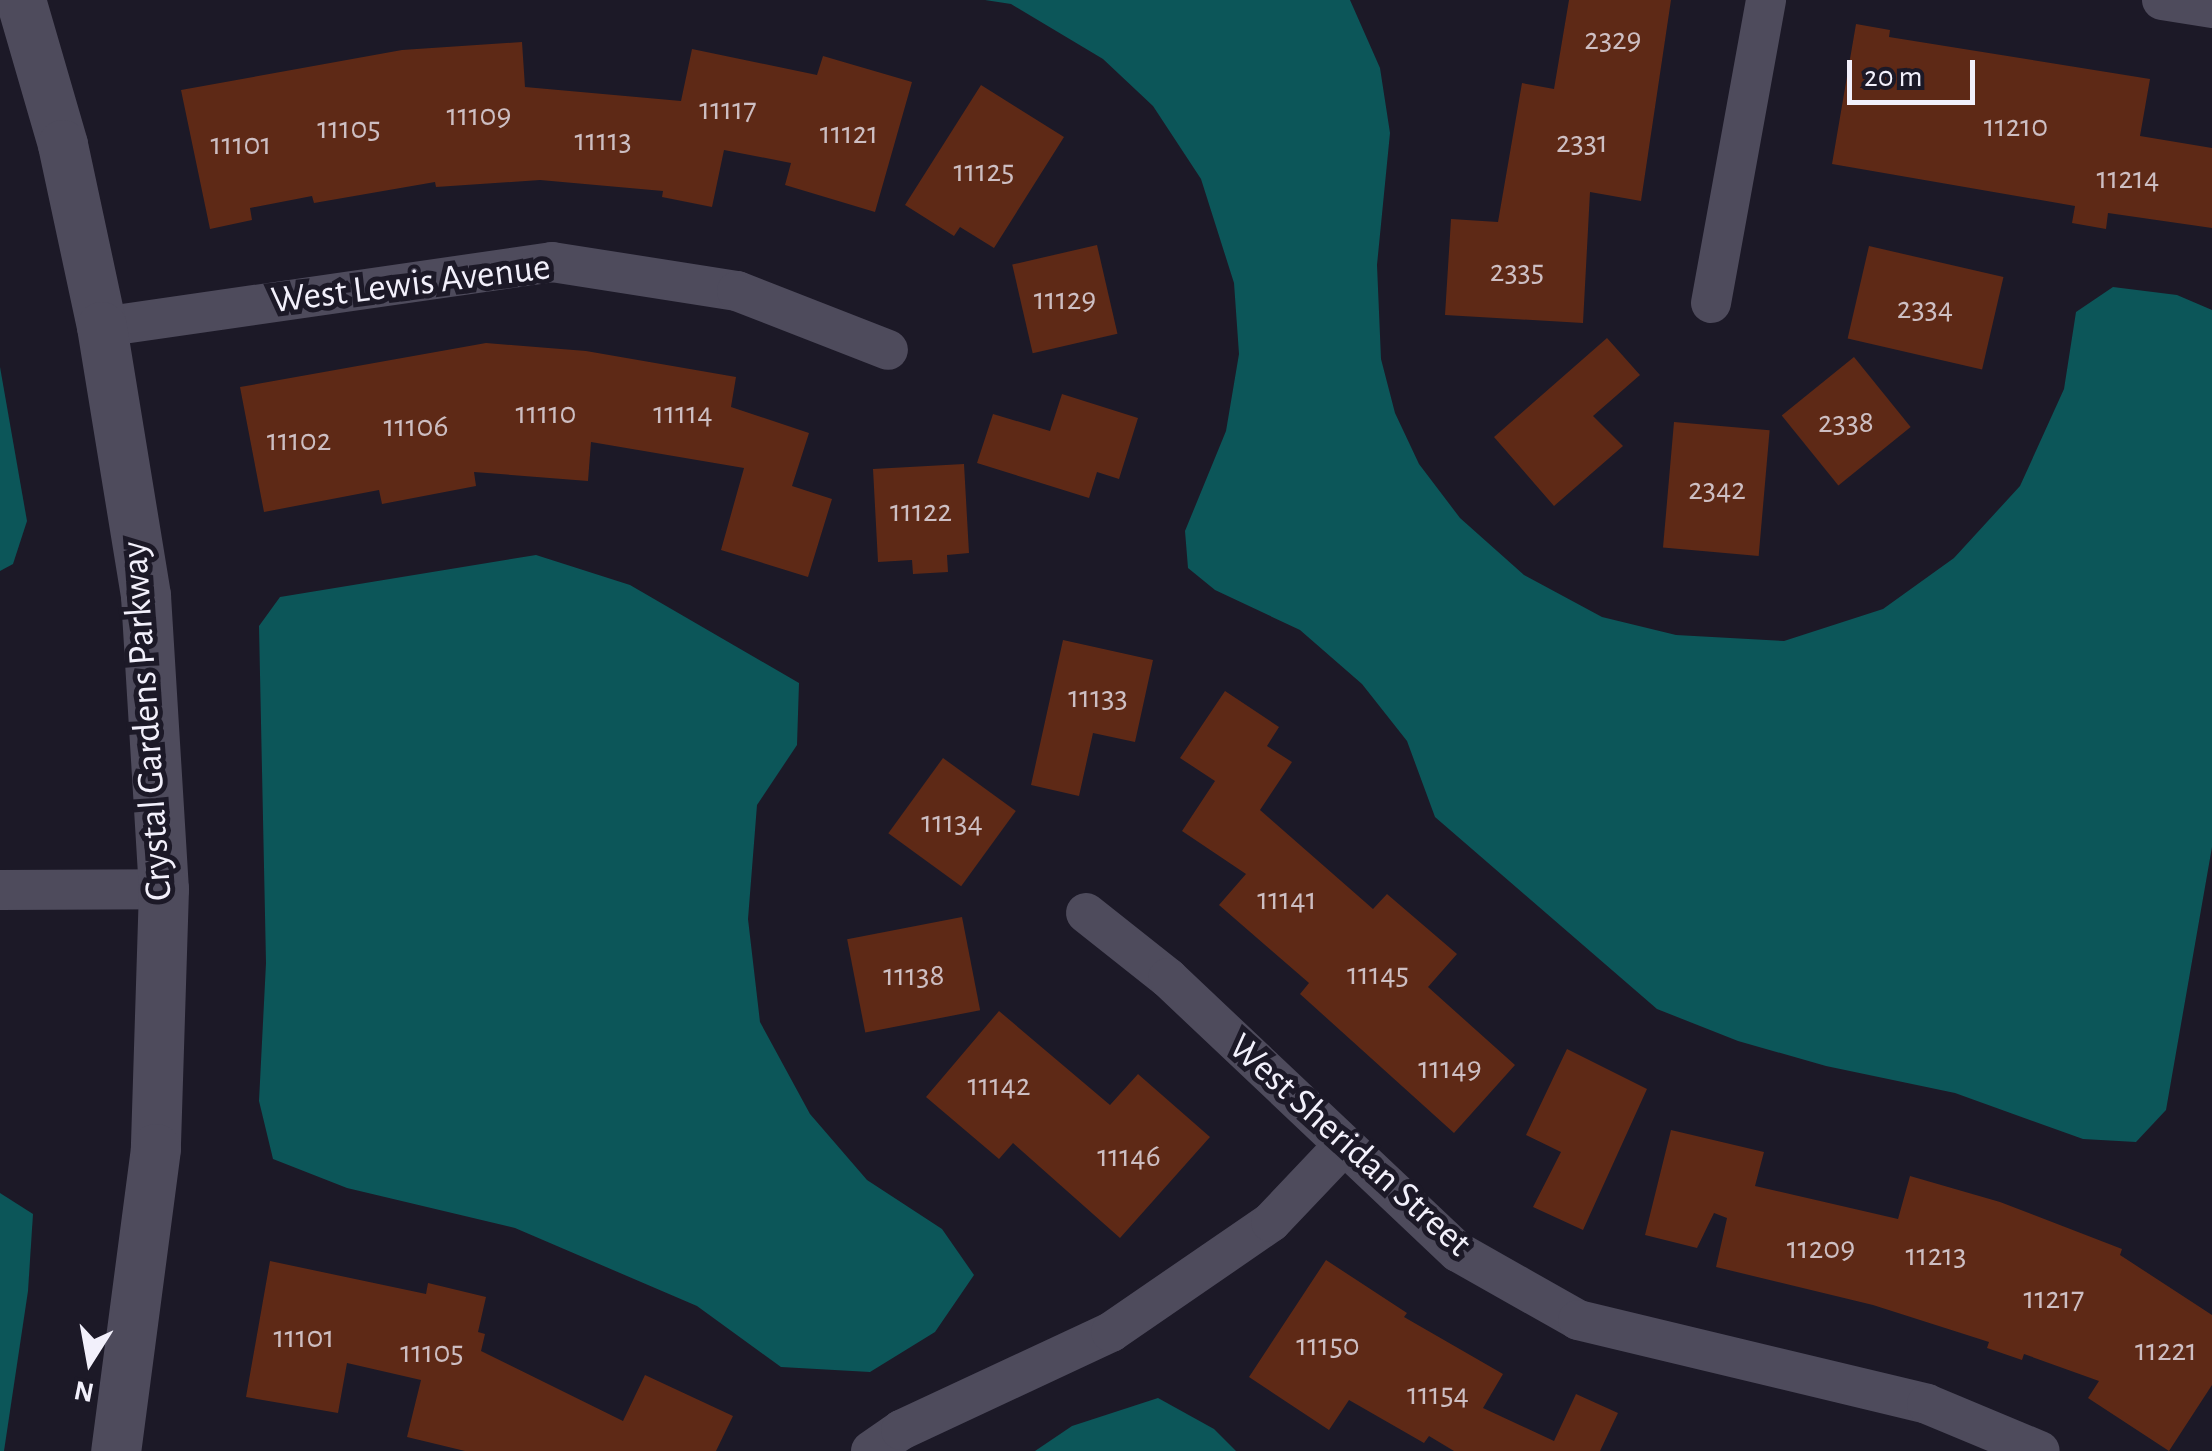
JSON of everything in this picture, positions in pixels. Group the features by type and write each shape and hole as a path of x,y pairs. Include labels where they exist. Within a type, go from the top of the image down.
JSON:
{"street":[{"name":"Crystal Gardens Parkway","path":"21,0 64,145 102,326 146,596 164,889 156,1149 116,1451"},
{"path":"1711,304 1766,0"},
{"name":"West Lewis Avenue","path":"102,326 552,262 737,292 888,350"},
{"path":"0,890 164,889"},
{"name":"West Sheridan Street","path":"1086,913 1168,978 1458,1252 1578,1320 1927,1404 2040,1451"},
{"path":"871,1451 901,1430 1111,1332 1271,1222 1344,1145"}],"shaded area":[{"path":"985,0 1350,0 1380,68 1390,133 1377,265 1381,359 1395,413 1419,464 1460,518 1524,575 1602,617 1676,635 1784,641 1883,609 1954,558 2020,486 2064,389 2076,312 2113,287 2177,295 2212,310 2212,847 2166,1110 2136,1142 2083,1139 1955,1093 1826,1066 1738,1041 1657,1009 1435,817 1407,741 1362,684 1300,630 1215,590 1188,568 1185,531 1226,431 1239,354 1234,283 1201,179 1153,106 1103,59 1011,4"},
{"path":"0,367 27,521 13,564 0,571"},
{"path":"536,555 630,585 799,683 797,745 757,805 748,919 760,1022 810,1114 867,1180 942,1229 974,1275 935,1332 870,1372 781,1367 697,1306 515,1228 347,1188 273,1159 259,1101 266,963 259,626 280,597"},
{"path":"0,1193 33,1214 28,1291 4,1451 0,1451"},
{"path":"1158,1398 1214,1429 1236,1451 1035,1451 1072,1426"}],"building":[{"path":"1569,0 1671,0 1641,201 1590,192 1583,323 1445,315 1451,219 1498,222 1522,83 1554,89"},
{"path":"1856,24 1890,30 1889,37 2150,79 2140,136 2212,148 2212,228 2108,213 2106,229 2072,223 2075,206 1832,164"},
{"path":"522,42 525,87 681,101 692,49 817,75 823,56 912,82 875,212 785,185 791,163 724,150 712,207 662,197 663,191 540,180 436,187 435,182 314,203 312,196 250,208 252,220 210,229 181,90 402,50"},
{"path":"981,85 1064,137 994,248 960,227 954,236 905,205"},
{"path":"1097,245 1117,334 1033,353 1012,265"},
{"path":"1869,246 2003,277 1982,370 1848,339"},
{"path":"1607,338 1640,375 1593,416 1623,446 1554,506 1494,437"},
{"path":"486,343 586,351 736,377 731,407 809,433 792,486 832,499 808,577 721,550 744,468 591,442 588,481 474,472 476,486 382,504 379,490 264,512 240,387"},
{"path":"1854,357 1911,427 1838,485 1782,416"},
{"path":"1062,394 1138,418 1119,479 1097,472 1089,498 977,463 993,414 1050,431"},
{"path":"1674,422 1770,430 1759,556 1663,548"},
{"path":"964,464 969,553 947,555 948,572 913,574 912,560 878,562 873,469"},
{"path":"1063,640 1153,660 1135,742 1093,733 1079,796 1031,785"},
{"path":"1225,691 1279,727 1267,746 1292,762 1260,810 1373,909 1387,894 1457,954 1428,987 1515,1065 1454,1133 1300,994 1309,983 1219,905 1246,874 1182,831 1215,781 1180,758"},
{"path":"943,758 1016,811 961,886 888,833"},
{"path":"962,917 980,1010 865,1033 847,939"},
{"path":"999,1011 1110,1105 1138,1074 1210,1137 1120,1238 1013,1143 999,1159 926,1097"},
{"path":"1567,1049 1647,1089 1583,1230 1533,1207 1561,1152 1526,1135"},
{"path":"1671,1130 1764,1152 1755,1186 1898,1219 1910,1176 2000,1202 2122,1249 2120,1255 2212,1315 2212,1385 2169,1451 2088,1398 2099,1381 2024,1354 2022,1360 1987,1348 1989,1342 1873,1305 1716,1267 1727,1218 1714,1213 1697,1248 1645,1235"},
{"path":"1326,1260 1407,1313 1404,1317 1503,1374 1483,1408 1554,1441 1576,1394 1618,1413 1600,1451 1454,1451 1429,1436 1424,1443 1349,1400 1329,1430 1249,1377"},
{"path":"270,1261 426,1294 428,1283 486,1297 478,1332 485,1334 481,1351 623,1421 645,1375 733,1416 716,1451 465,1451 407,1437 421,1380 347,1363 338,1413 246,1397"}]}
